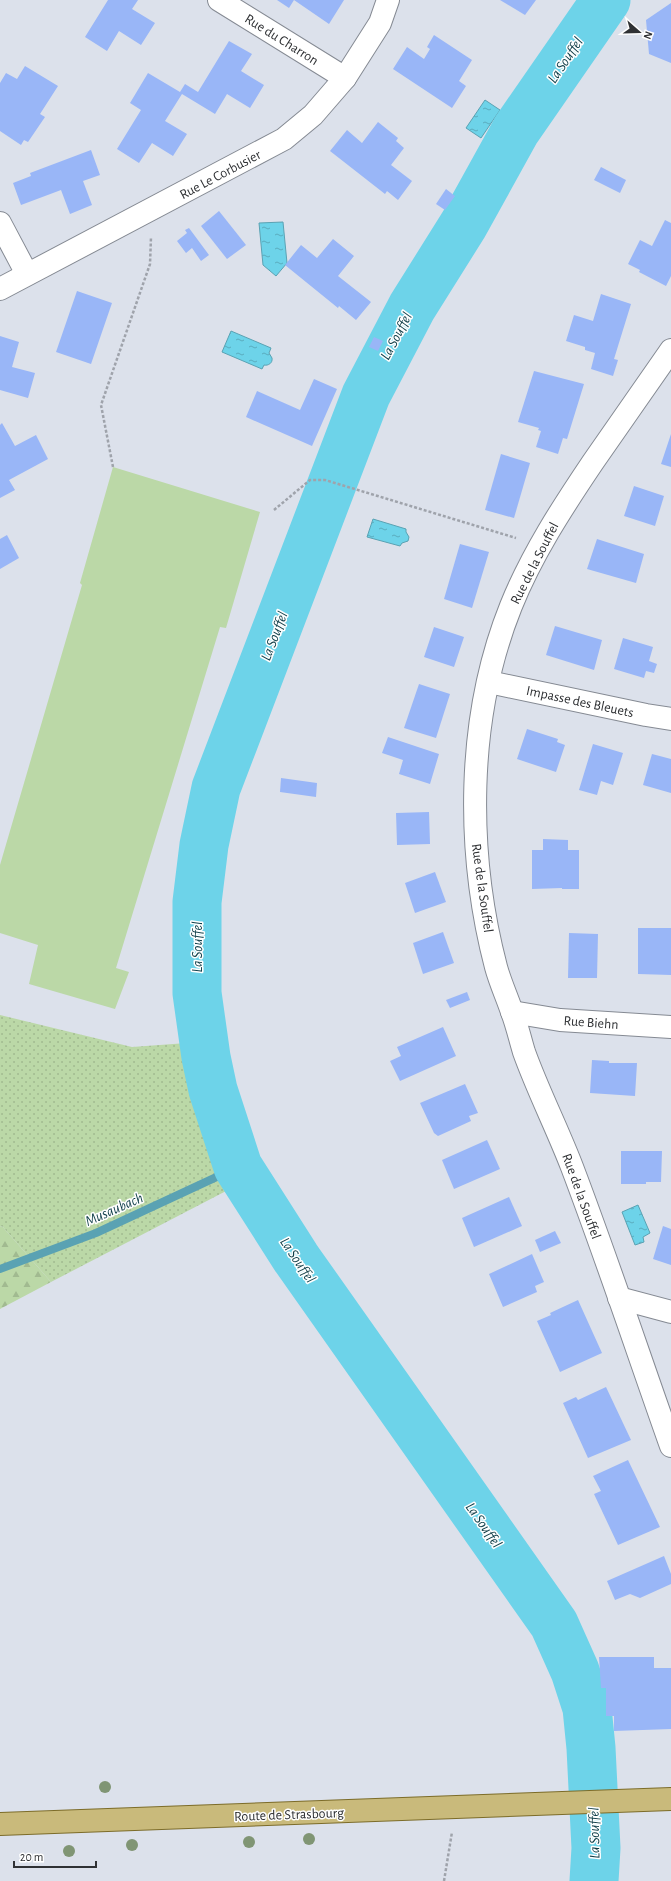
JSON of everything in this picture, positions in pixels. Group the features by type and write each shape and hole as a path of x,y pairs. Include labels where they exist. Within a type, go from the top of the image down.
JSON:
{"main road":[{"name":"Route de Strasbourg","path":"0,1824 671,1799"}],"street":[{"name":"Rue du Charron","path":"219,0 345,78"},
{"name":"Rue Le Corbusier","path":"0,289 284,140 313,114 345,78 380,24 388,0"},
{"path":"0,223 27,274"},
{"name":"Rue de la Souffel","path":"671,350 574,492 540,546 510,608 502,631 490,682 477,759 475,781 475,828 485,914 497,969 524,1051 572,1167 671,1446"},
{"name":"Impasse des Bleuets","path":"490,682 646,715 671,718"},
{"name":"Rue Biehn","path":"512,1012 560,1020 671,1027"},
{"path":"619,1298 671,1312"}],"path":[{"path":"113,467 101,405 150,264 152,210"},
{"path":"274,510 310,480 325,480 540,546"},
{"path":"444,1881 456,1808"}],"green space":[{"path":"113,467 260,512 226,628 220,627 116,968 129,972 115,1009 29,984 38,945 0,933 0,865 82,585 80,583"},
{"path":"0,1015 132,1047 187,1043 228,1190 51,1282 2,1226 0,1227"},
{"path":"2,1226 51,1282 0,1309 0,1227"}],"water":[{"path":"485,100 500,110 481,138 466,128"},
{"path":"283,222 287,263 276,276 263,265 259,223"},
{"path":"231,331 271,348 269,353 272,358 271,363 269,365 264,365 262,369 222,352"},
{"path":"373,519 406,529 409,537 408,541 402,543 400,546 367,537"},
{"path":"638,1205 650,1233 643,1237 644,1242 635,1245 622,1212"}],"building":[{"path":"108,0 138,0 132,9 155,23 141,45 119,31 107,51 85,37"},
{"path":"277,0 294,0 289,8"},
{"path":"294,0 344,0 329,24"},
{"path":"500,0 536,0 525,15"},
{"path":"671,3 671,63 649,54 646,20"},
{"path":"434,35 472,60 459,81 466,86 452,108 393,69 407,47 424,59 430,49 427,47"},
{"path":"229,41 252,54 241,71 264,85 250,108 227,94 215,114 182,94 165,121 187,134 173,156 152,143 139,163 117,149 141,110 130,103 148,73 180,92 185,84 198,92"},
{"path":"25,66 58,86 40,114 45,117 28,142 24,140 21,145 0,131 0,83 6,73 17,79"},
{"path":"378,122 398,138 396,141 404,148 391,165 412,181 398,200 387,191 385,194 330,151 347,130 362,143"},
{"path":"91,150 100,175 83,181 92,205 70,214 61,190 21,205 13,183 31,176 30,173"},
{"path":"601,167 626,180 620,193 594,180"},
{"path":"446,189 455,196 445,210 436,204"},
{"path":"219,211 246,245 227,259 201,226"},
{"path":"665,220 671,223 671,276 666,286 639,272 640,270 628,264 640,240 652,246"},
{"path":"189,228 209,255 201,261 192,248 186,253 177,241 187,233 185,230"},
{"path":"333,239 354,256 338,276 371,302 356,320 339,306 338,308 285,265 301,245 317,258"},
{"path":"77,291 112,303 91,364 56,352"},
{"path":"601,294 631,304 614,359 618,360 613,376 591,369 595,353 585,350 585,347 566,341 574,315 593,321"},
{"path":"0,336 19,342 12,367 35,373 28,398 0,390"},
{"path":"374,337 383,341 378,351 369,347"},
{"path":"534,371 584,384 567,439 563,438 558,454 536,447 541,431 538,430 539,428 518,422"},
{"path":"314,379 337,389 312,446 246,417 257,391 300,410"},
{"path":"2,423 15,446 36,435 48,459 9,480 15,490 0,498 0,425"},
{"path":"671,434 671,467 661,464"},
{"path":"501,454 530,463 514,518 485,510"},
{"path":"634,486 664,496 655,526 624,516"},
{"path":"7,535 19,558 0,569 0,539"},
{"path":"597,539 644,554 636,583 587,569"},
{"path":"460,544 489,552 472,608 444,599"},
{"path":"555,626 602,640 594,670 546,655"},
{"path":"434,627 464,637 454,667 424,657"},
{"path":"623,638 653,647 649,661 657,664 654,673 646,671 644,678 614,669"},
{"path":"419,684 450,694 436,738 404,728"},
{"path":"527,729 558,739 557,742 565,745 556,772 517,759"},
{"path":"388,737 439,754 430,784 399,774 403,760 382,753"},
{"path":"593,744 623,753 613,785 601,781 597,795 579,790"},
{"path":"652,754 671,759 671,793 643,785"},
{"path":"281,778 317,783 316,797 280,792"},
{"path":"429,812 430,844 397,845 396,813"},
{"path":"543,839 568,840 568,850 579,850 579,889 532,889 532,850 543,850"},
{"path":"435,872 446,902 415,913 405,883"},
{"path":"638,928 671,928 671,975 638,974"},
{"path":"443,932 454,963 423,974 413,943"},
{"path":"569,933 598,934 597,978 568,978"},
{"path":"467,992 470,1000 450,1008 446,1000"},
{"path":"443,1027 456,1056 400,1081 390,1061 401,1056 397,1047"},
{"path":"592,1060 609,1061 609,1063 637,1063 635,1096 590,1093"},
{"path":"465,1084 478,1113 469,1116 471,1121 438,1136 434,1133 420,1103"},
{"path":"487,1140 500,1169 454,1189 442,1160"},
{"path":"621,1151 662,1151 661,1182 646,1182 646,1184 621,1184"},
{"path":"509,1197 522,1226 474,1247 462,1218"},
{"path":"663,1226 671,1229 671,1265 653,1259"},
{"path":"555,1231 561,1243 540,1252 535,1240"},
{"path":"532,1254 544,1282 535,1286 537,1292 503,1307 489,1274"},
{"path":"578,1300 602,1353 560,1372 537,1321"},
{"path":"606,1387 631,1440 588,1458 563,1403 576,1397 578,1400"},
{"path":"628,1460 660,1527 618,1545 594,1494 601,1491 593,1476"},
{"path":"664,1556 671,1574 671,1584 640,1598 630,1594 615,1600 607,1581"},
{"path":"599,1657 654,1657 654,1668 671,1668 671,1729 614,1731 614,1716 606,1716 606,1688 601,1688"}],"waterway":[{"name":"La Souffel","path":"594,1881 596,1848 591,1748 587,1708 575,1671 554,1624 296,1258 238,1167 213,1090 206,1057 197,993 197,902 204,845 216,788 366,395 412,307 464,224 516,130 606,0"},
{"name":"Musaubach","path":"0,1269 96,1233 238,1167"}]}
